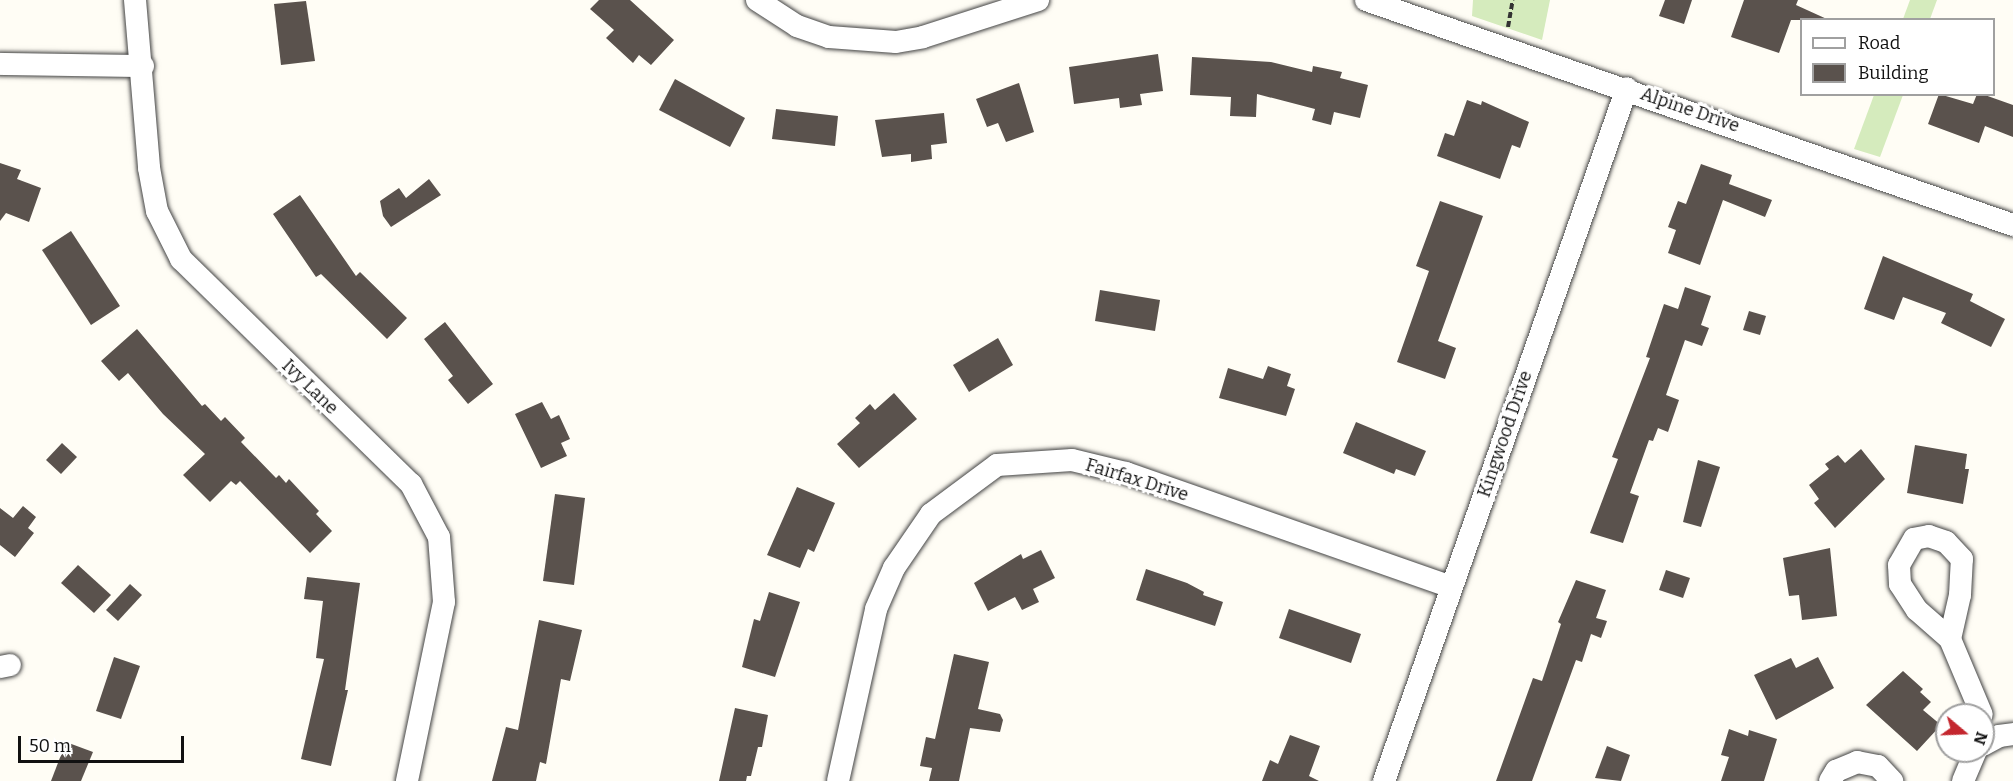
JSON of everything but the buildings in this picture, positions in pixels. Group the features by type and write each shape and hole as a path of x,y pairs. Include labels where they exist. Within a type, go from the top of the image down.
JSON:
{"street":[{"name":"Ivy Lane","path":"135,0 143,66 149,168 157,211 181,260 411,484 439,537 444,602 406,781"},
{"path":"757,0 797,26 829,37 896,42 923,38 1038,0"},
{"name":"Alpine Drive","path":"1366,0 1627,88 2013,225"},
{"path":"0,64 143,66"},
{"name":"Kingwood Drive","path":"1384,781 1627,88"},
{"name":"Fairfax Drive","path":"838,781 876,609 894,568 931,514 997,465 1072,460 1126,473 1451,587"},
{"path":"1950,639 1977,703"},
{"path":"1830,781 1836,771 1857,762 1878,766 1892,781"},
{"path":"1963,781 1971,763"}],"path":[{"path":"1504,46 1514,0"}],"green space":[{"path":"1473,0 1550,0 1542,40 1472,16"},
{"path":"1910,0 1937,0 1930,18 1903,18"},
{"path":"1874,96 1903,96 1880,157 1854,149"}]}
